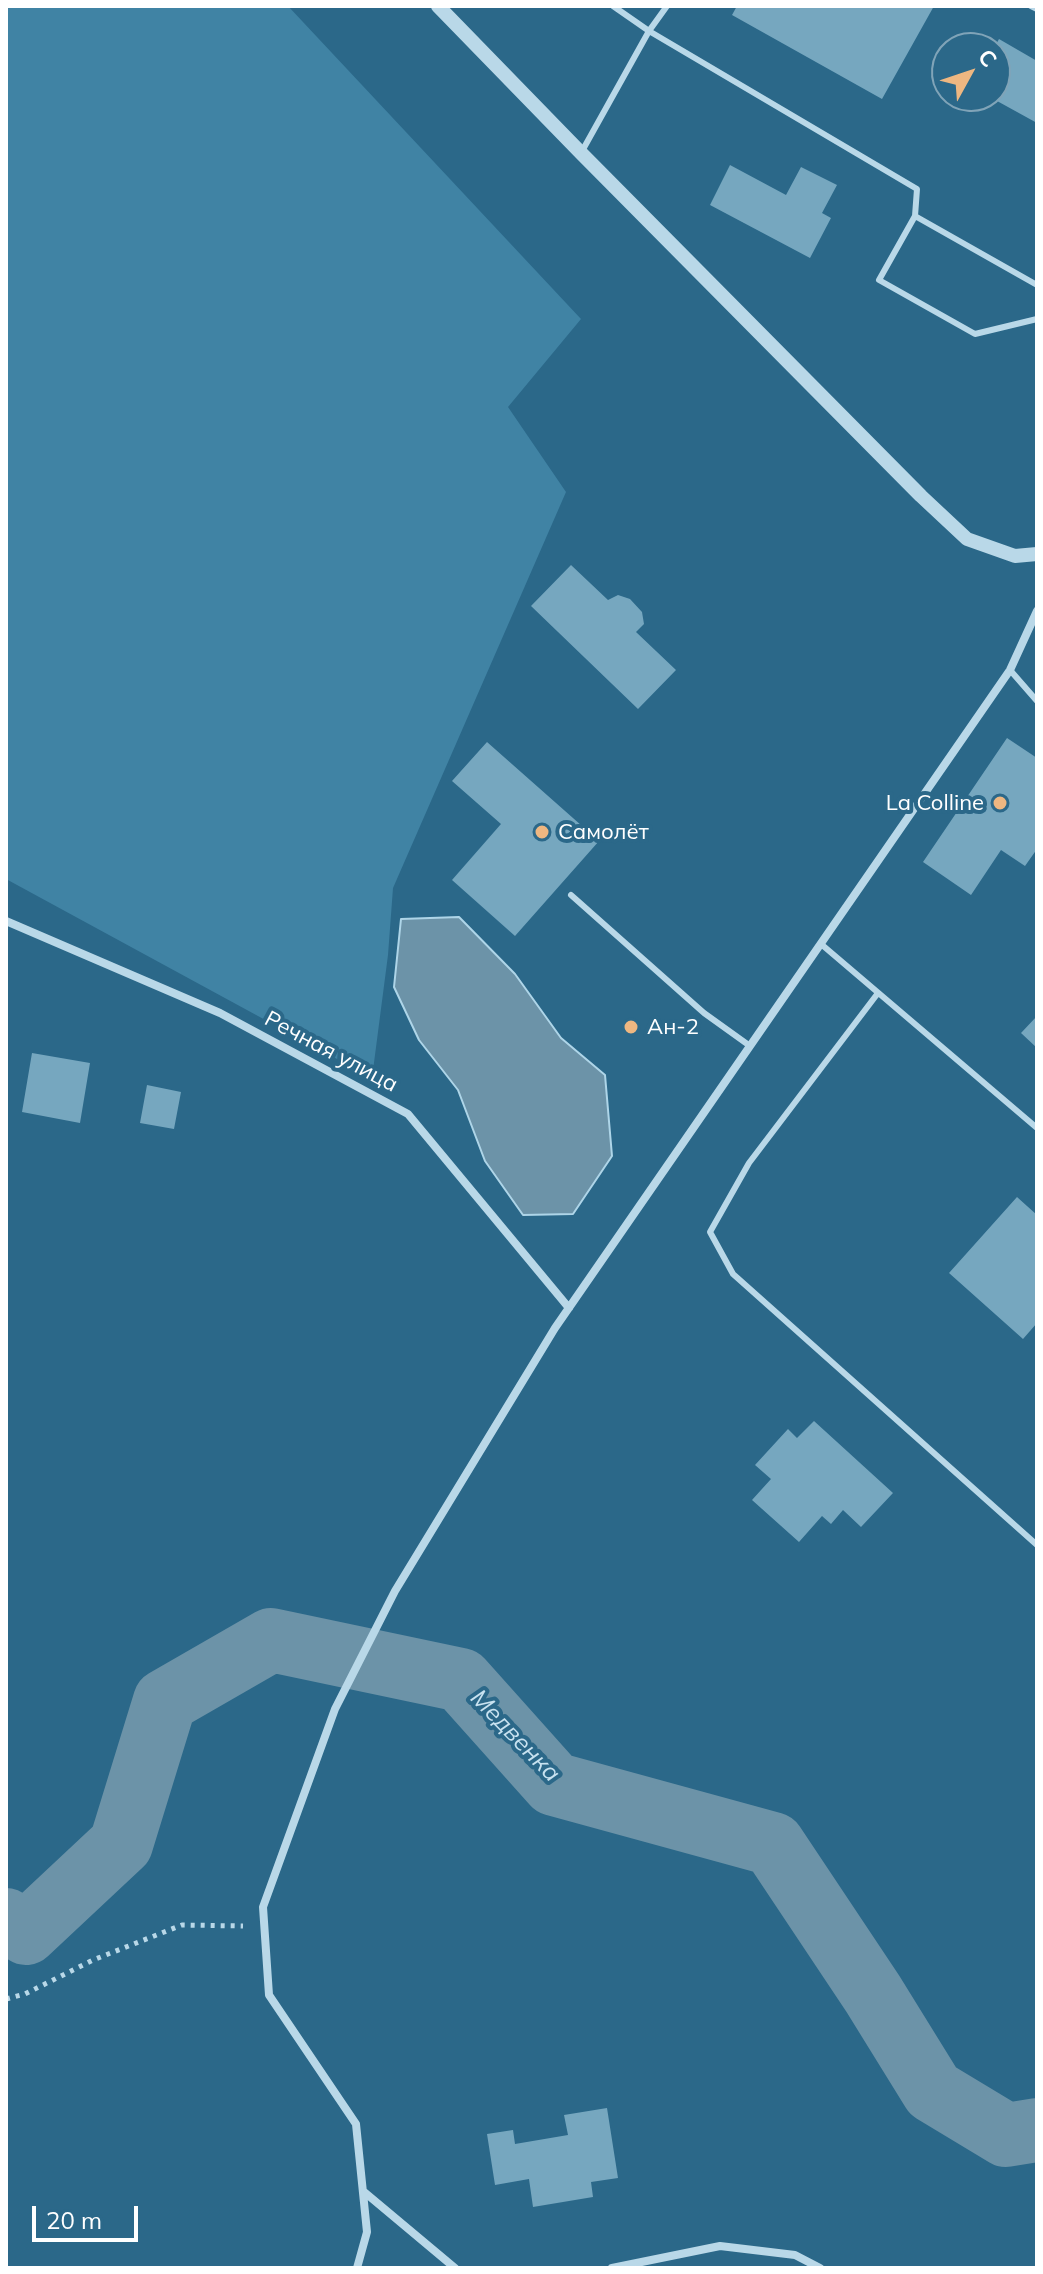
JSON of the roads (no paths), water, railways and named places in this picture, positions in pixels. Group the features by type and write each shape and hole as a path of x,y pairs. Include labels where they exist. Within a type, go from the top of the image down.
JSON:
{"street":[{"path":"438,6 967,539 1015,556 1037,554"},
{"path":"357,2268 367,2232 356,2124 269,1995 263,1907 335,1709 395,1591 569,1308 1010,670 1037,611"},
{"name":"Речная улица","path":"6,921 220,1013 408,1114 569,1308"},
{"path":"363,2190 455,2268"},
{"path":"612,2268 720,2246 795,2255 820,2268"}],"lane":[{"path":"613,6 649,31 917,189 915,216 879,280 975,334 1037,319"},
{"path":"581,153 649,31 667,6"},
{"path":"1031,6 1037,9"},
{"path":"915,216 1037,285"},
{"path":"1010,670 1037,701"},
{"path":"571,895 704,1013 750,1046"},
{"path":"821,944 1037,1128"},
{"path":"878,993 749,1163 710,1232 733,1274 1037,1545"}],"waterway":[{"name":"Медвенка","path":"6,1920 26,1933 121,1844 165,1701 271,1640 461,1680 554,1784 773,1844 933,2091 1006,2135 1037,2130"}],"place":[{"name":"La Colline","path":"1000,803"},
{"name":"Самолёт","path":"542,832"},
{"name":"Ан-2","path":"631,1027"}]}
